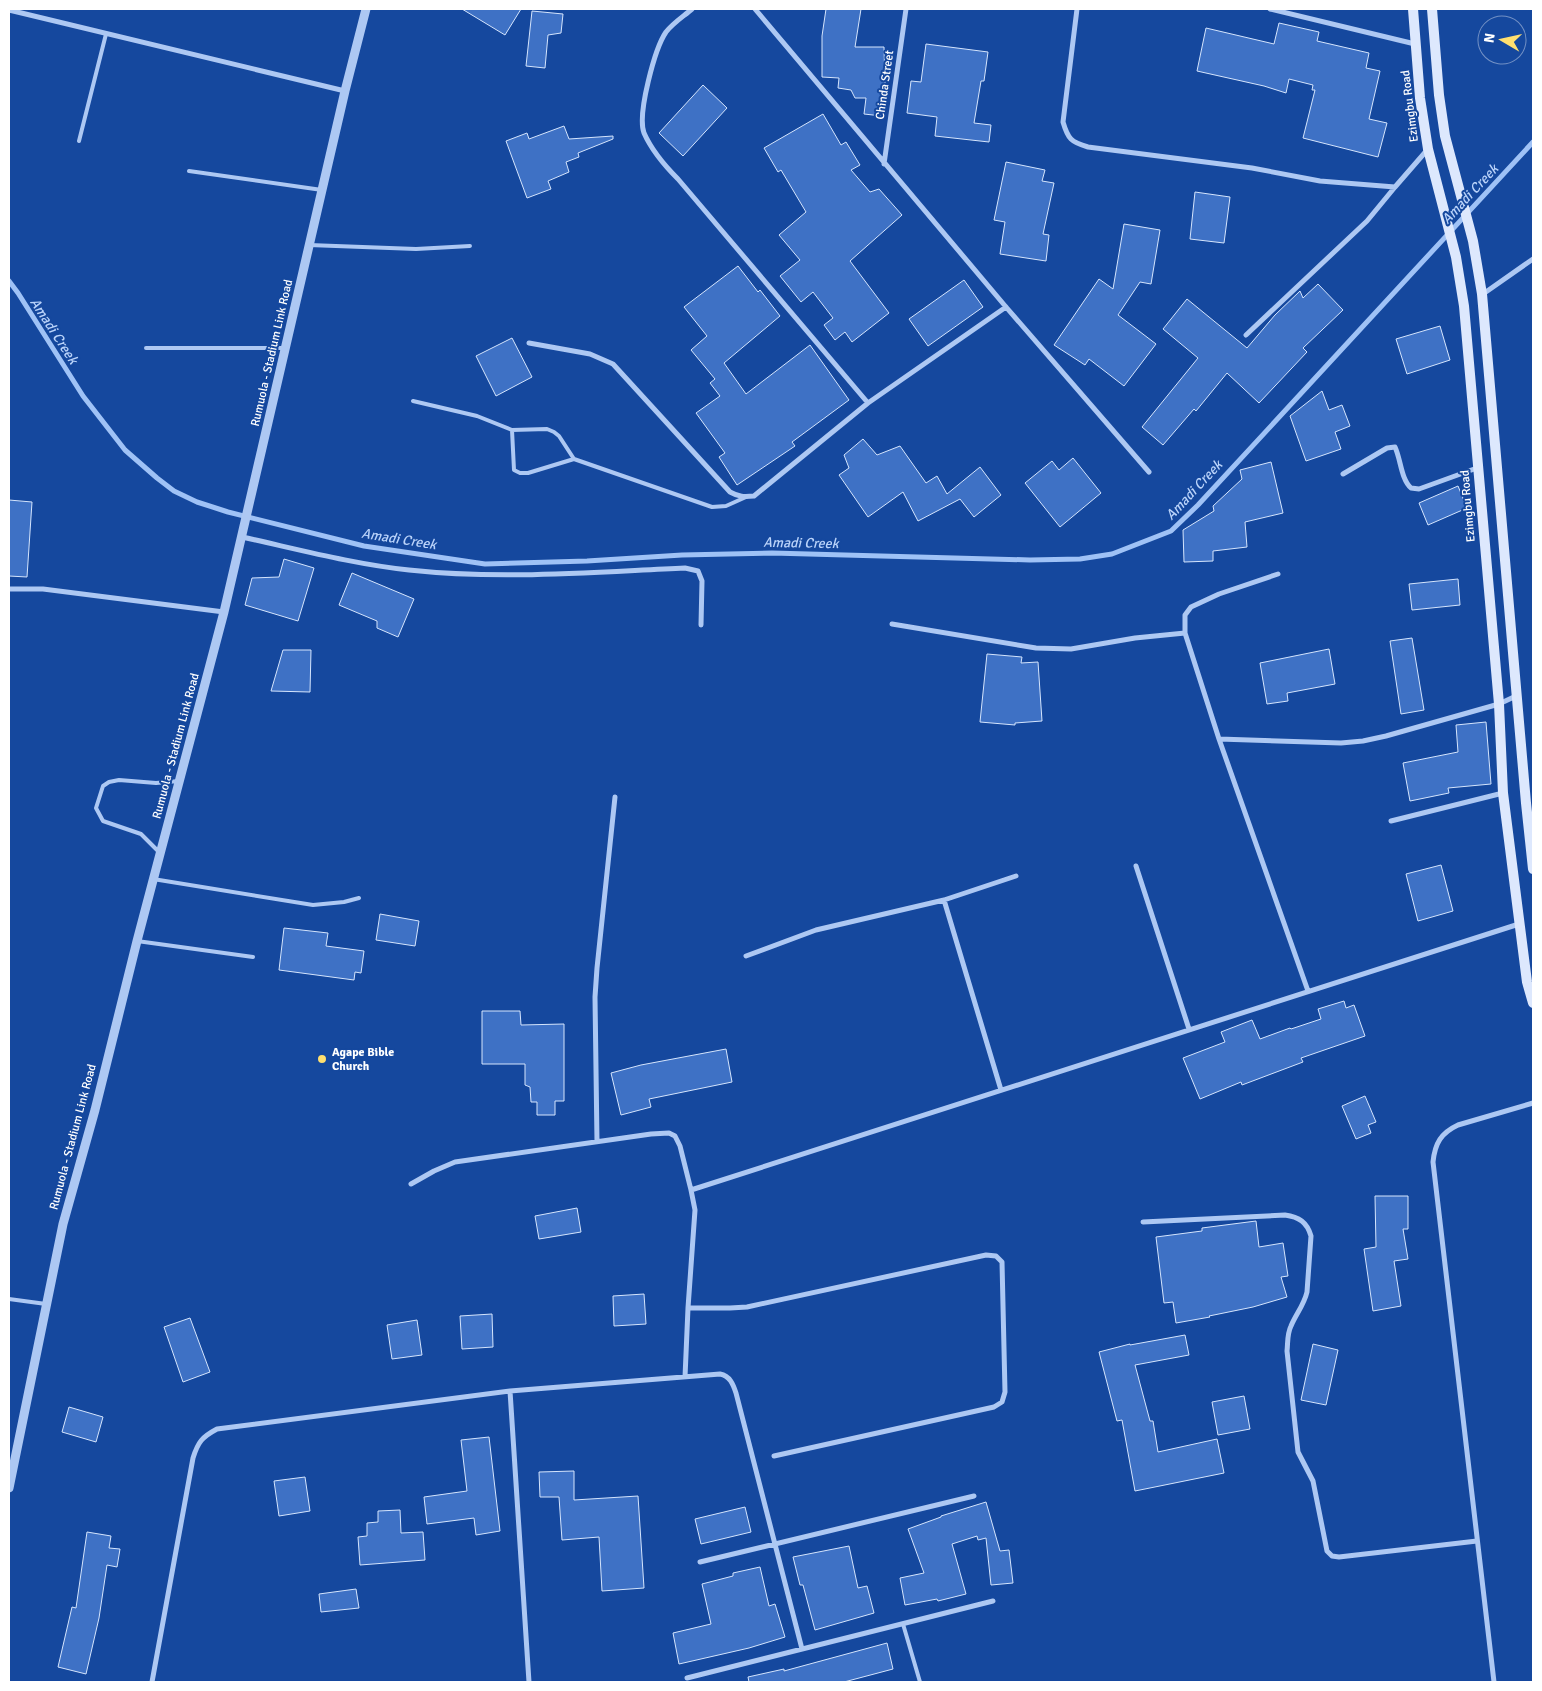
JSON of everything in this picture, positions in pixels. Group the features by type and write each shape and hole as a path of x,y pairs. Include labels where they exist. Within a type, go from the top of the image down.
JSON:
{"main road":[{"name":"Ezimgbu Road","path":"1413,9 1420,98 1428,149 1456,257 1464,306 1499,704 1503,794 1528,982 1533,1003"},
{"path":"1432,9 1440,103 1445,136 1473,241 1482,294 1533,869"}],"street":[{"name":"Rumuola - Stadium Link Road","path":"9,1488 63,1224 95,1110 153,879 224,612 345,91 366,9"},
{"path":"692,9 667,31 659,45 645,100 642,118 643,131 657,157 678,179 868,403"},
{"path":"755,9 884,164 1149,472"},
{"name":"Chinda Street","path":"884,164 906,9"},
{"path":"1077,9 1063,122 1070,139 1078,144 1088,147 1252,168 1320,181 1395,187"},
{"path":"1270,9 1416,44"},
{"path":"9,10 345,91"},
{"path":"1246,335 1367,221 1428,149"},
{"path":"1482,294 1533,259"},
{"path":"529,343 590,354 613,364 730,492 746,497 754,496 868,403 1006,307"},
{"path":"1343,474 1387,448 1395,447 1406,484 1411,488 1419,489 1477,468"},
{"path":"243,532 337,558 408,570 467,575 536,575 685,568 698,571 702,580 701,625"},
{"path":"1278,574 1219,594 1191,607 1185,616 1185,632 1219,739 1308,991"},
{"path":"9,589 43,589 224,612"},
{"path":"892,624 1005,644 1071,649 1185,632"},
{"path":"1219,739 1341,744 1363,741 1499,704 1518,695"},
{"path":"1391,821 1503,794"},
{"path":"597,1142 597,968 615,797"},
{"path":"1136,866 1189,1029"},
{"path":"746,956 816,930 944,900 1016,876"},
{"path":"944,900 1001,1090"},
{"path":"691,1190 1520,923"},
{"path":"1494,1682 1432,1162 1438,1139 1447,1130 1533,1103"},
{"path":"411,1184 455,1162 669,1133 675,1136 680,1146 695,1210 685,1377"},
{"path":"1143,1222 1285,1215 1295,1216 1302,1220 1311,1236 1307,1292 1305,1300 1291,1326 1288,1337 1288,1351 1298,1452 1313,1481 1327,1551 1332,1556 1338,1557 1477,1541"},
{"path":"688,1308 747,1307 986,1255 996,1256 1002,1262 1005,1392 1002,1402 994,1407 774,1456"},
{"path":"152,1682 193,1458 197,1445 206,1435 217,1429 510,1391 720,1374 725,1375 732,1382 736,1393 802,1649"},
{"path":"510,1391 529,1682"},
{"path":"700,1562 974,1496"},
{"path":"687,1678 993,1601"}],"lane":[{"path":"79,141 106,34"},
{"path":"189,171 322,190"},
{"path":"309,245 416,249 470,246"},
{"path":"146,348 286,348"},
{"path":"413,401 477,416 512,430 548,429 554,432 574,459 712,507 726,506 746,497"},
{"path":"512,430 514,470 520,473 528,473 574,459"},
{"path":"160,854 141,834 103,820 96,808 103,786 109,782 119,780 156,784 179,782"},
{"path":"153,879 313,905 344,902 359,898"},
{"path":"137,941 253,957"},
{"path":"9,1299 46,1304"},
{"path":"903,1624 920,1682"}],"building":[{"path":"462,9 521,9 505,35"},
{"path":"826,9 861,9 855,47 884,47 885,85 882,116 864,114 866,98 855,98 851,90 838,88 839,78 822,77 822,36"},
{"path":"532,11 563,14 561,33 548,35 545,68 526,66"},
{"path":"1279,23 1319,32 1317,41 1369,53 1366,68 1380,71 1369,119 1387,123 1378,157 1303,138 1315,90 1312,90 1313,85 1289,79 1286,93 1264,86 1197,71 1206,28 1274,44"},
{"path":"926,44 988,52 984,81 981,81 974,123 991,125 989,142 935,136 937,117 907,113 911,81 921,82"},
{"path":"703,85 727,108 683,156 659,133"},
{"path":"823,114 841,145 846,142 860,165 851,170 870,192 879,189 902,215 850,261 889,313 852,342 845,332 835,340 824,325 833,318 813,292 801,302 780,276 800,260 779,235 806,212 781,170 778,172 764,148"},
{"path":"564,126 569,139 613,136 613,139 578,153 579,157 566,162 569,172 548,181 551,189 527,198 506,141 527,133 529,139"},
{"path":"1006,162 1045,170 1042,181 1054,183 1043,234 1049,235 1046,261 1000,254 1005,222 994,220"},
{"path":"1195,192 1230,197 1224,243 1190,239"},
{"path":"1124,224 1160,230 1151,284 1140,282 1118,315 1156,344 1124,386 1089,359 1085,365 1054,345 1099,279 1113,289"},
{"path":"738,266 780,316 724,363 746,394 810,345 849,400 792,442 795,446 737,485 719,457 725,453 696,413 720,396 710,383 715,379 691,350 707,336 684,307"},
{"path":"964,280 983,307 928,346 909,319"},
{"path":"1318,284 1343,310 1303,348 1307,352 1259,403 1227,373 1196,411 1194,409 1163,445 1142,427 1198,358 1163,329 1187,299 1247,348 1275,315 1300,291 1303,298"},
{"path":"1440,326 1450,360 1407,374 1396,339"},
{"path":"512,338 532,377 496,396 476,356"},
{"path":"1322,391 1329,410 1342,405 1350,426 1335,432 1341,449 1306,461 1290,416"},
{"path":"863,439 877,455 900,446 926,483 937,476 947,494 980,467 1001,495 974,517 960,499 918,521 903,492 868,517 839,475 849,468 844,455"},
{"path":"1073,458 1101,493 1060,527 1025,483 1052,461 1059,470"},
{"path":"1271,462 1283,513 1245,522 1247,547 1213,551 1213,561 1184,562 1183,530 1214,511 1213,506 1242,479 1240,470"},
{"path":"1458,486 1467,508 1428,525 1419,503"},
{"path":"9,500 32,502 27,577 9,576"},
{"path":"284,559 314,568 298,621 245,605 252,578 279,577"},
{"path":"352,573 414,599 398,637 377,628 377,621 339,605"},
{"path":"1458,579 1460,605 1412,610 1409,584"},
{"path":"1412,638 1424,710 1401,714 1390,641"},
{"path":"1329,649 1335,684 1287,693 1288,701 1267,704 1260,663"},
{"path":"283,650 311,650 310,692 271,691"},
{"path":"987,654 1022,657 1021,663 1038,662 1042,721 1015,723 1015,725 980,722"},
{"path":"1486,722 1491,784 1448,788 1449,793 1410,801 1403,763 1458,752 1456,725"},
{"path":"1441,865 1453,911 1418,921 1406,874"},
{"path":"380,914 419,921 415,946 376,940"},
{"path":"284,928 328,933 326,946 364,951 361,973 355,972 354,980 279,970"},
{"path":"1344,1001 1346,1008 1354,1005 1365,1036 1301,1058 1303,1062 1242,1085 1241,1082 1200,1099 1183,1058 1225,1042 1221,1032 1252,1020 1260,1039 1321,1019 1318,1009"},
{"path":"482,1011 520,1011 521,1025 564,1024 564,1101 555,1101 555,1115 537,1115 537,1102 531,1102 530,1087 525,1085 525,1064 482,1064"},
{"path":"726,1049 732,1082 649,1099 651,1107 621,1115 611,1073 641,1065"},
{"path":"1365,1096 1376,1122 1368,1125 1371,1133 1356,1139 1342,1106"},
{"path":"1375,1196 1408,1196 1408,1229 1403,1229 1408,1259 1394,1261 1401,1306 1373,1311 1364,1249 1376,1247"},
{"path":"577,1208 581,1232 539,1239 535,1216"},
{"path":"1256,1221 1259,1247 1283,1243 1288,1276 1281,1277 1287,1297 1253,1307 1176,1323 1173,1302 1164,1303 1156,1237 1202,1231 1202,1228"},
{"path":"644,1294 646,1324 614,1326 613,1296"},
{"path":"492,1314 493,1347 462,1349 460,1316"},
{"path":"190,1318 210,1372 183,1382 164,1327"},
{"path":"417,1320 422,1355 392,1359 387,1325"},
{"path":"1185,1335 1189,1355 1135,1365 1150,1421 1153,1421 1158,1452 1217,1439 1224,1473 1135,1491 1122,1420 1117,1421 1099,1352 1130,1344"},
{"path":"1313,1344 1338,1350 1326,1405 1301,1400"},
{"path":"1244,1396 1250,1429 1218,1435 1212,1402"},
{"path":"69,1407 103,1417 96,1442 62,1432"},
{"path":"489,1437 500,1531 476,1535 474,1518 427,1524 424,1497 467,1491 461,1440"},
{"path":"574,1471 574,1500 638,1496 644,1588 602,1591 599,1537 562,1540 559,1497 540,1497 539,1472"},
{"path":"305,1477 310,1511 279,1516 274,1481"},
{"path":"986,1502 1000,1551 1009,1550 1013,1583 991,1585 986,1538 978,1540 977,1536 952,1544 966,1594 938,1601 937,1599 905,1605 900,1578 924,1573 908,1529"},
{"path":"745,1507 751,1532 701,1544 695,1519"},
{"path":"400,1510 401,1533 423,1532 425,1560 360,1565 358,1537 367,1536 367,1523 378,1522 378,1511"},
{"path":"87,1532 111,1536 109,1548 120,1549 117,1567 107,1565 99,1618 86,1674 58,1667 72,1607 76,1608"},
{"path":"849,1546 858,1588 867,1586 874,1613 815,1630 793,1557"},
{"path":"760,1567 769,1606 775,1604 785,1637 749,1648 679,1664 673,1633 711,1624 702,1584 733,1576 733,1573"},
{"path":"356,1589 359,1608 321,1612 319,1594"},
{"path":"887,1643 893,1669 844,1682 749,1682 748,1677 784,1669 784,1671"}],"waterway":[{"name":"Amadi Creek","path":"9,281 83,396 125,450 174,491 197,502 228,512 364,546 485,564 772,553 1030,560 1080,559 1112,554 1171,531 1198,505 1533,142"}],"place":[{"name":"Agape Bible Church","path":"322,1059"}]}
